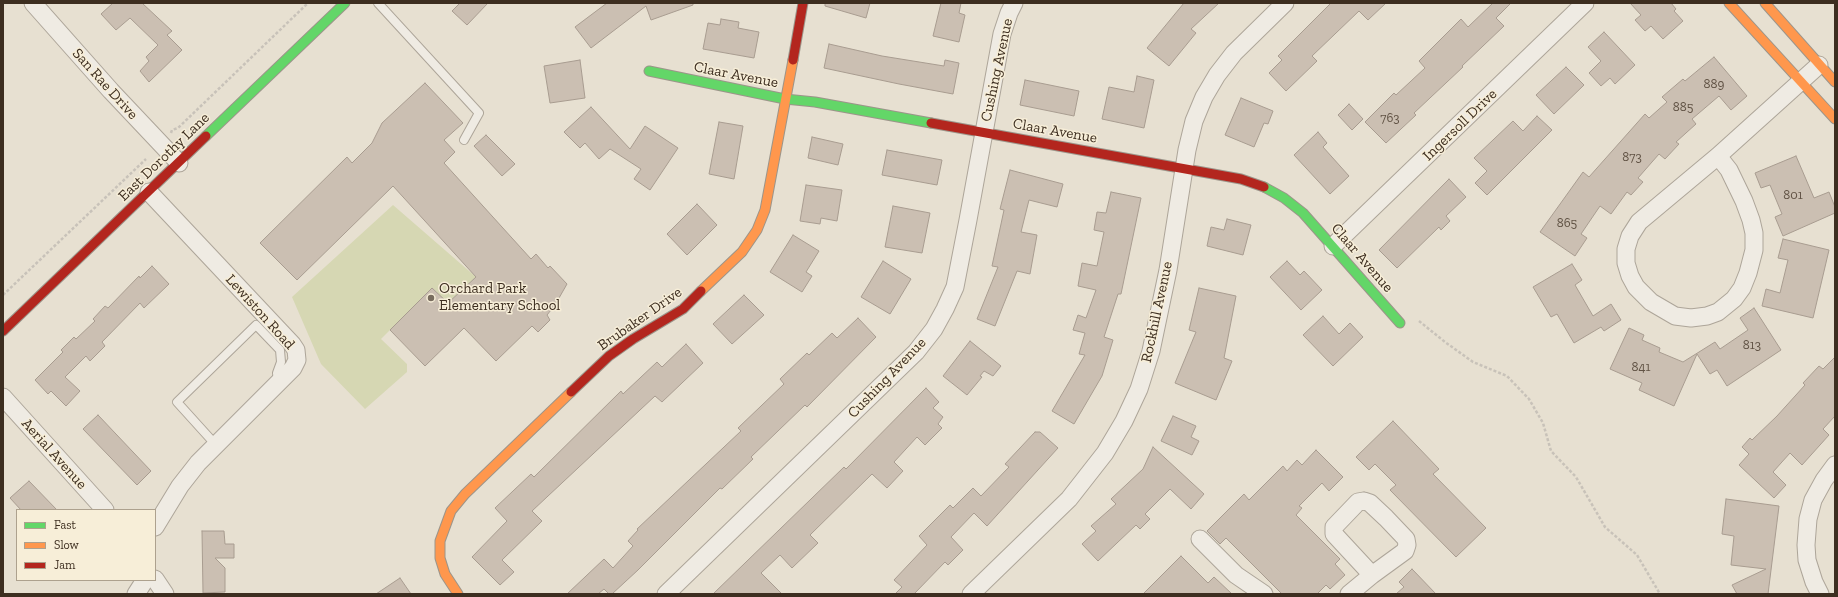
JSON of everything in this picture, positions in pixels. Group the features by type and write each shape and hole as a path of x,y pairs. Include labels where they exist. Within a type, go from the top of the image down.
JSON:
{"street":[{"name":"San Rae Drive","path":"33,3 121,102 180,163"},
{"name":"East Dorothy Lane","path":"3,331 180,163 344,3"},
{"name":"Brubaker Drive","path":"458,594 445,574 440,558 440,541 444,524 451,511 465,494 609,356 633,339 683,309 742,252 757,230 765,210 803,3"},
{"name":"Cushing Avenue","path":"666,594 916,352 934,329 955,287 1002,34 1014,3"},
{"name":"Rockhill Avenue","path":"971,594 1068,500 1105,453 1124,421 1138,389 1151,351 1168,270 1184,168 1194,121 1204,98 1217,75 1234,53 1285,3"},
{"name":"Ingersoll Drive","path":"1334,246 1585,3"},
{"path":"1729,3 1800,83 1835,119"},
{"path":"1765,3 1835,82"},
{"path":"1718,156 1729,170 1744,201 1751,220 1754,233 1754,250 1748,273 1742,288 1734,299 1718,312 1707,316 1691,318 1675,316 1651,302 1636,287 1630,276 1626,263 1626,249 1630,236 1639,222 1718,156 1819,65"},
{"name":"Claar Avenue","path":"649,72 785,99 815,102 1184,168 1241,179 1268,188 1303,213 1334,246 1400,323"},
{"name":"Lewiston Road","path":"149,192 292,344 296,350 297,360 293,368 215,444 198,463 180,486 156,525"},
{"name":"Aerial Avenue","path":"3,397 104,509"},
{"path":"1820,594 1814,582 1807,560 1806,545 1808,519 1813,500 1824,480 1835,465"},
{"path":"1349,594 1405,551 1407,545 1406,539 1381,513 1370,503 1364,501 1358,502 1334,527 1334,534 1372,575"},
{"path":"1200,539 1236,575 1264,594"},
{"path":"156,580 165,594"},
{"path":"136,594 144,581"}],"lane":[{"path":"378,3 480,113 464,140"},
{"path":"215,444 177,402 256,325 280,350 281,362 277,373 278,382"}],"path":[{"path":"172,130 178,128 308,3"},
{"path":"3,295 146,159"},
{"path":"1400,323 1415,317 1445,342 1473,362 1507,376 1529,399 1543,423 1552,451 1576,477 1606,527 1637,555 1660,594"}],"green space":[{"path":"393,205 476,277 448,303 432,288 381,339 407,364 407,372 365,409 321,364 292,297"}],"building":[{"path":"113,3 142,3 172,31 167,35 182,50 149,82 140,71 149,61 146,57 158,45 130,18 116,30 101,14"},
{"path":"460,3 488,3 467,25 452,11"},
{"path":"607,3 693,3 693,5 651,20 646,6 591,48 575,27"},
{"path":"825,3 870,3 866,18 825,6"},
{"path":"941,3 961,3 959,13 965,15 959,42 933,36"},
{"path":"1184,3 1219,3 1191,29 1196,33 1169,66 1147,48"},
{"path":"1331,3 1386,3 1368,20 1359,11 1312,56 1317,61 1286,91 1269,73 1282,60 1278,56"},
{"path":"1493,3 1511,3 1496,18 1504,26 1414,113 1416,115 1386,143 1365,122 1394,93 1396,95 1425,68 1419,61 1461,19 1468,27"},
{"path":"1630,3 1671,3 1676,9 1674,11 1683,21 1663,39 1651,26 1645,31 1635,20 1641,15"},
{"path":"721,19 739,22 738,28 759,32 754,58 703,49 708,23 720,25"},
{"path":"1604,32 1635,65 1615,84 1610,78 1601,86 1589,73 1601,61 1588,47"},
{"path":"829,44 882,56 944,66 945,60 959,63 953,94 824,68"},
{"path":"1714,57 1747,96 1731,110 1719,96 1692,119 1696,124 1676,142 1679,144 1665,159 1659,154 1638,178 1643,182 1631,195 1627,192 1611,214 1600,206 1581,234 1587,238 1575,256 1540,232 1583,172 1589,177 1645,114 1649,118 1667,102 1662,97 1683,79 1685,81"},
{"path":"580,60 585,98 550,103 544,66"},
{"path":"1566,67 1584,85 1554,114 1536,95"},
{"path":"1137,76 1154,80 1144,128 1102,119 1109,87 1134,92"},
{"path":"1025,80 1079,91 1074,116 1020,105"},
{"path":"425,83 463,123 444,140 455,152 444,163 531,259 536,254 548,268 550,266 567,284 555,305 547,315 550,320 538,332 532,326 496,361 464,328 425,366 390,330 432,288 448,303 476,277 393,186 297,280 260,243 347,157 352,163 372,143 382,123"},
{"path":"1241,98 1273,111 1268,124 1264,123 1254,147 1225,135"},
{"path":"1349,104 1363,119 1352,130 1338,115"},
{"path":"591,107 630,149 645,126 678,148 650,190 634,179 641,169 610,149 599,159 585,143 580,148 564,132"},
{"path":"1537,116 1552,130 1487,195 1475,183 1487,171 1474,158 1513,121 1523,131"},
{"path":"719,122 743,126 734,179 709,174"},
{"path":"1318,132 1327,143 1323,147 1349,176 1330,194 1294,155"},
{"path":"486,135 515,164 502,176 474,146"},
{"path":"812,137 843,144 838,165 808,158"},
{"path":"887,150 942,160 937,185 882,175"},
{"path":"1796,156 1814,198 1829,192 1835,207 1835,213 1783,236 1775,217 1782,214 1770,185 1761,188 1755,173"},
{"path":"1010,170 1063,184 1057,207 1029,200 1021,232 1037,235 1030,274 1017,271 995,326 977,319 998,267 992,266 1004,210 1000,209"},
{"path":"1449,179 1466,197 1446,216 1450,221 1441,230 1439,227 1397,268 1379,250"},
{"path":"806,185 842,190 837,221 821,218 820,224 800,221"},
{"path":"1111,192 1141,198 1121,294 1118,294 1104,337 1113,340 1102,376 1074,424 1052,411 1085,355 1079,354 1085,333 1073,330 1078,315 1086,318 1096,290 1078,286 1082,263 1097,266 1104,232 1094,230 1097,212 1106,213"},
{"path":"697,204 717,225 687,255 667,234"},
{"path":"893,206 930,213 922,253 885,247"},
{"path":"1227,219 1251,225 1243,255 1207,246 1211,227 1224,230"},
{"path":"793,235 819,251 806,272 812,276 802,292 770,272"},
{"path":"1783,239 1829,250 1813,318 1762,306 1766,289 1780,293 1788,260 1778,258"},
{"path":"883,261 911,279 890,314 861,297"},
{"path":"1287,261 1300,275 1304,271 1322,290 1301,310 1270,277"},
{"path":"1572,264 1582,280 1575,285 1593,316 1611,304 1621,320 1604,331 1601,327 1574,343 1557,314 1551,317 1533,287"},
{"path":"152,266 169,284 144,308 140,303 102,342 105,346 90,361 86,356 65,377 80,391 66,406 51,391 48,394 35,380 63,352 61,350 74,337 76,339 95,321 93,319 105,306 108,308 139,276 140,278"},
{"path":"1199,288 1236,296 1224,358 1232,361 1216,400 1175,383 1196,332 1189,330"},
{"path":"744,295 764,315 732,344 713,324"},
{"path":"1754,308 1781,350 1727,386 1717,370 1710,374 1697,354 1674,406 1639,390 1642,383 1610,369 1629,328 1644,335 1642,340 1660,348 1659,352 1683,362 1715,342 1720,349 1748,330 1740,318"},
{"path":"1323,316 1339,334 1350,323 1363,337 1333,366 1303,335"},
{"path":"858,318 876,337 807,407 805,405 751,457 753,459 722,489 720,488 638,570 612,594 609,594 604,589 598,594 567,594 604,559 613,568 633,546 628,541 638,530 637,529 741,431 738,428 784,384 780,379 807,353 809,355 832,333 837,338"},
{"path":"970,341 1001,366 993,376 984,371 980,376 982,377 967,395 943,376"},
{"path":"686,344 703,363 662,402 655,396 532,511 542,521 502,560 514,572 500,585 472,557 507,521 495,508 531,474 534,477 621,391 623,394 657,362 662,367"},
{"path":"1835,357 1835,416 1823,429 1829,435 1802,465 1790,453 1773,472 1786,485 1774,498 1739,465 1749,454 1742,447 1750,438 1752,440 1777,416 1805,385 1803,383 1819,366 1823,369"},
{"path":"926,388 939,402 933,408 943,417 938,424 942,428 925,445 917,437 894,462 903,471 887,488 872,474 810,535 818,543 792,568 780,555 761,573 782,594 713,594 844,467 846,469"},
{"path":"98,415 151,471 137,485 83,429"},
{"path":"1173,416 1196,426 1191,437 1199,441 1192,455 1161,441"},
{"path":"1393,421 1439,469 1433,474 1486,528 1456,557 1390,490 1396,485 1375,464 1369,470 1356,457"},
{"path":"1035,432 1040,432 1058,448 987,526 974,513 951,537 963,550 948,565 945,562 914,594 895,594 902,587 894,580 927,545 919,536 950,505 953,508 973,488 981,496 1009,467 1005,464"},
{"path":"1153,447 1204,494 1191,509 1170,489 1145,514 1150,519 1140,529 1136,525 1098,561 1082,544 1096,531 1091,526 1116,504 1111,499 1143,469"},
{"path":"1316,450 1343,477 1329,491 1322,483 1299,506 1302,508 1296,515 1340,559 1335,564 1345,575 1330,589 1326,585 1317,594 1282,594 1226,538 1220,544 1207,531 1244,494 1249,500 1283,466 1287,471 1297,460 1302,465"},
{"path":"29,481 56,509 20,509 10,498"},
{"path":"1726,499 1779,506 1768,594 1737,594 1732,585 1766,569 1731,565 1734,536 1722,534"},
{"path":"202,531 224,531 225,544 234,544 234,558 215,558 225,568 225,592 203,593"},
{"path":"1181,556 1208,583 1214,577 1232,594 1143,594"},
{"path":"1412,569 1436,594 1396,594 1404,587 1399,582"},
{"path":"400,578 411,594 376,594"}],"traffic: fast":[{"path":"206,136 345,3"},
{"path":"649,71 785,99 815,102 931,123"},
{"path":"1264,187 1284,198 1303,213 1400,323"}],"traffic: slow":[{"path":"1729,3 1835,119"},
{"path":"1765,3 1835,82"},
{"path":"701,291 742,252 757,230 765,210 793,60"},
{"path":"458,594 445,574 440,558 440,541 451,511 465,494 571,392"}],"traffic: jam":[{"path":"793,60 803,3"},
{"path":"931,123 1241,179 1264,187"},
{"path":"3,331 206,136"},
{"path":"571,392 609,356 633,339 683,309 701,291"}],"place":[{"name":"Orchard Park Elementary School","path":"431,298"}]}
